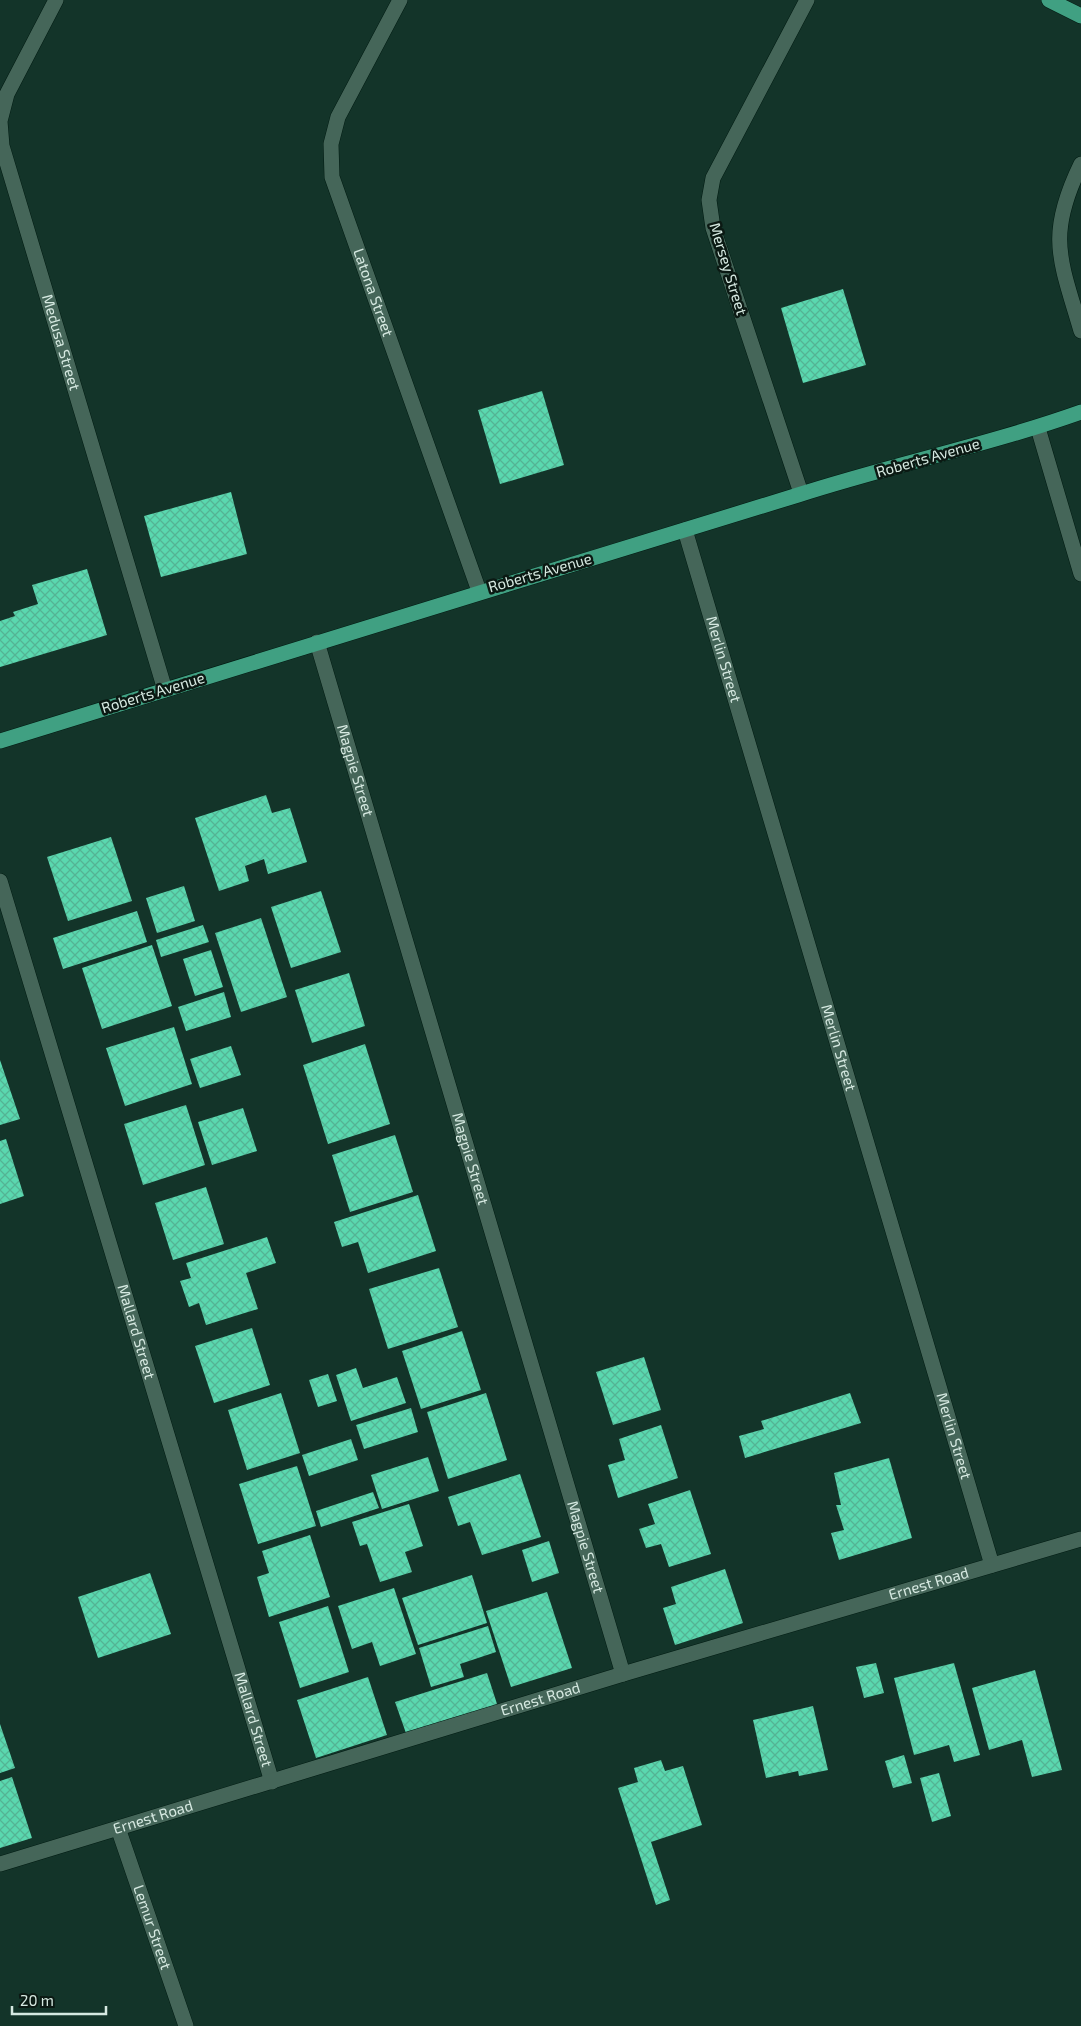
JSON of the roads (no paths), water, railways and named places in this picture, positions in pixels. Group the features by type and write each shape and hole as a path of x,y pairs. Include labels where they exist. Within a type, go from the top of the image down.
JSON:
{"main road":[{"path":"1049,0 1081,16"},
{"name":"Roberts Avenue","path":"0,741 479,591 801,494 1038,428 1081,412"}],"street":[{"name":"Medusa Street","path":"56,0 7,94 0,121 2,146 164,690"},
{"name":"Latona Street","path":"400,0 338,116 331,144 332,177 479,591"},
{"name":"Mersey Street","path":"801,494 712,228 709,200 714,178 808,0"},
{"path":"1081,164 1067,193 1061,216 1058,242 1060,259 1081,331"},
{"path":"1038,428 1081,574"},
{"name":"Merlin Street","path":"685,530 992,1565"},
{"name":"Magpie Street","path":"317,642 623,1674"},
{"name":"Mallard Street","path":"0,881 272,1782"},
{"name":"Ernest Road","path":"0,1864 623,1674 1081,1539"},
{"name":"Lemur Street","path":"118,1828 186,2026"}]}
